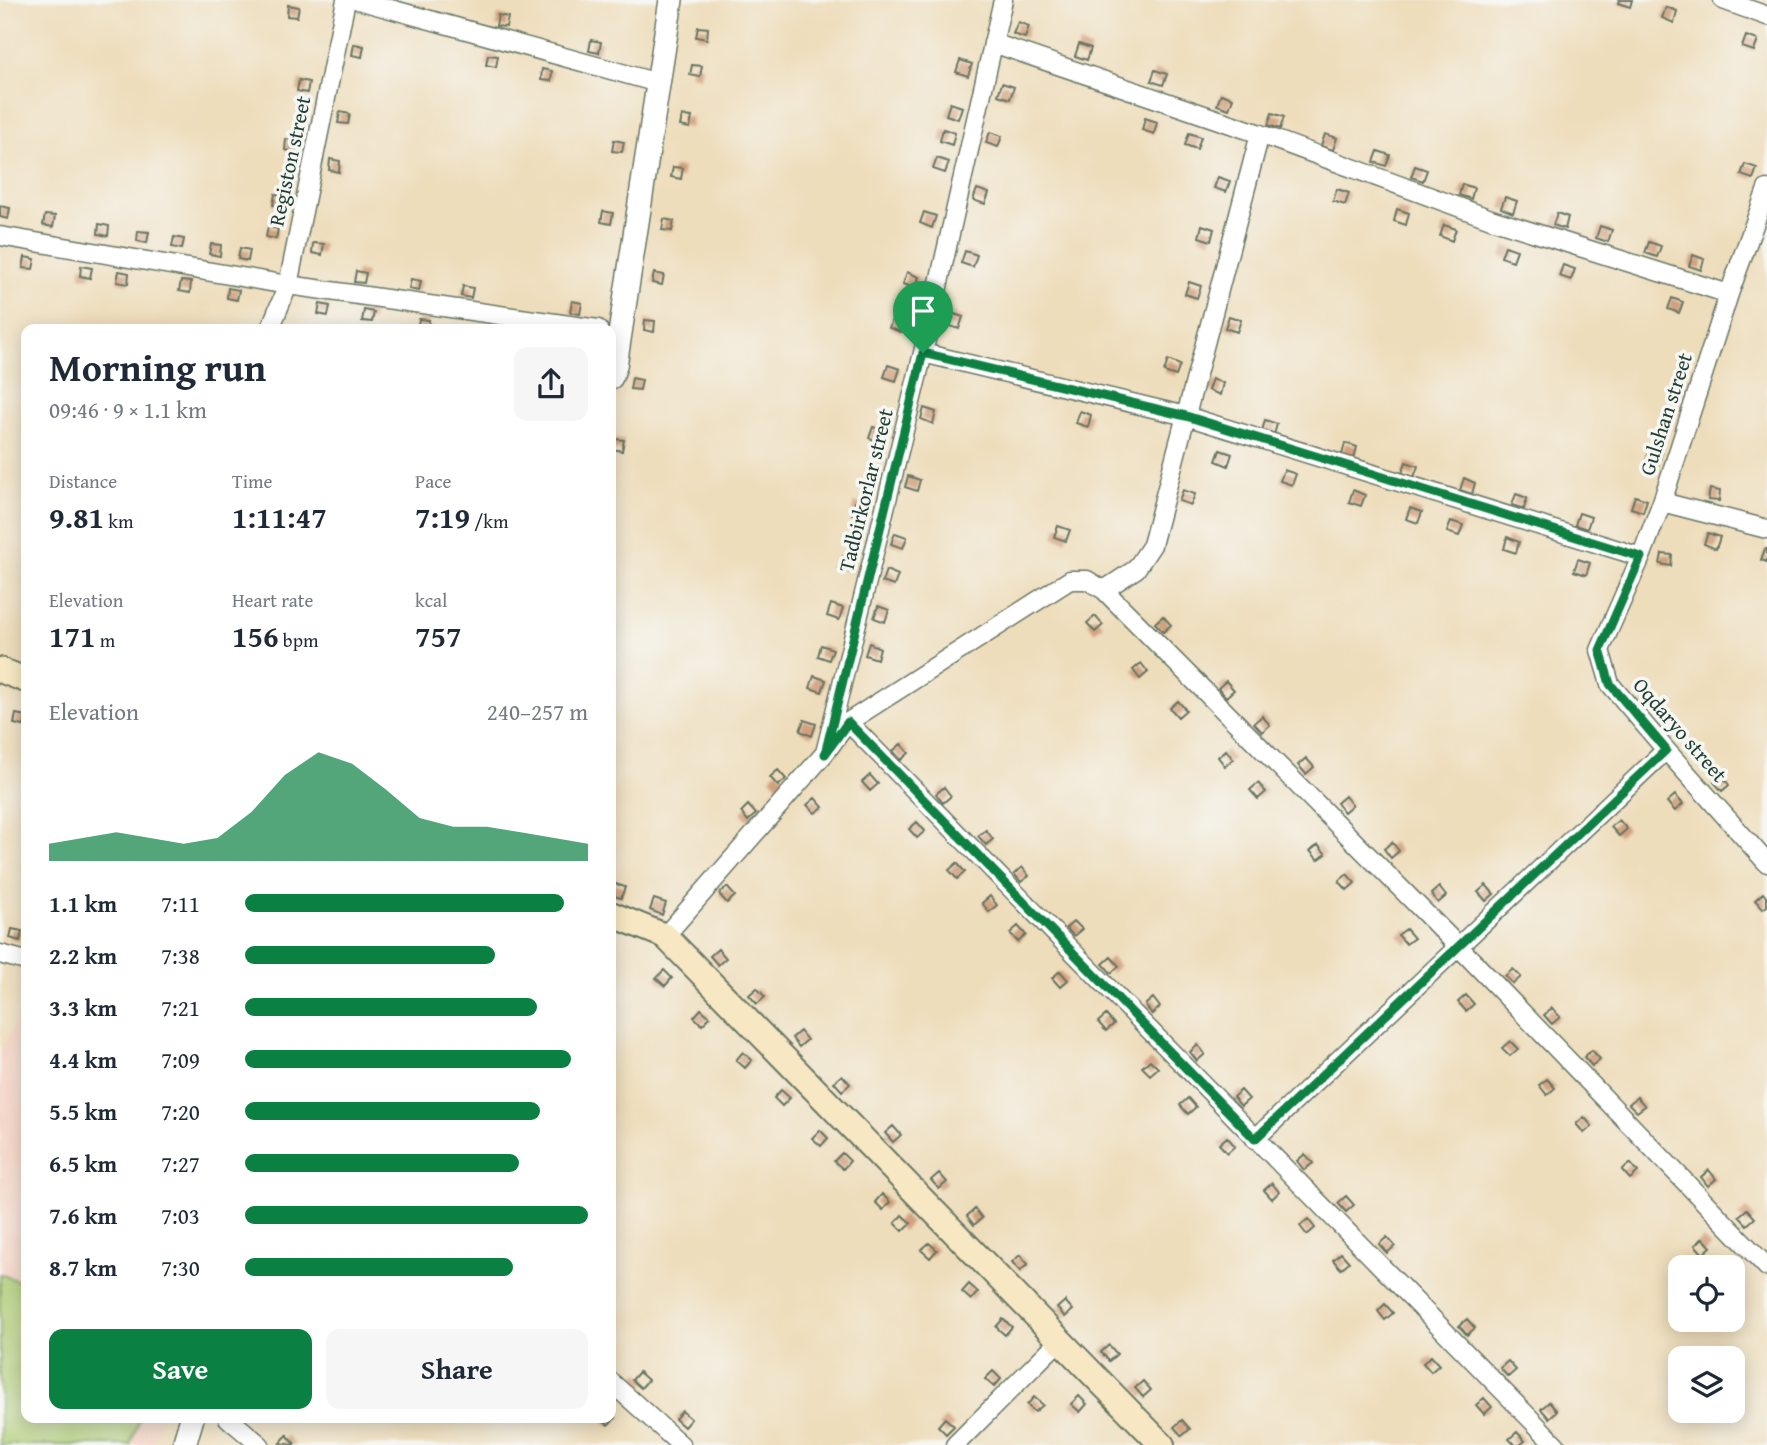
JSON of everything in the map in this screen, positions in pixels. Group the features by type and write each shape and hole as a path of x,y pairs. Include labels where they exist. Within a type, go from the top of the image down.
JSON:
{"main road":[{"path":"0,670 21,678"},
{"path":"616,916 665,936 1161,1445"}],"street":[{"name":"Registon street","path":"272,324 288,285 346,0"},
{"path":"358,0 658,83"},
{"path":"611,324 658,83 671,0"},
{"name":"Tadbirkorlar street","path":"665,936 825,754 923,353 1003,0"},
{"path":"1723,0 1767,16"},
{"path":"993,43 1260,134 1492,219 1730,294"},
{"path":"1104,590 1136,569 1152,545 1260,134"},
{"name":"Gulshan street","path":"1600,650 1641,557 1661,502 1730,294 1760,228 1767,189"},
{"path":"0,236 288,285 561,324"},
{"path":"923,353 1186,416 1641,557"},
{"path":"1661,502 1767,529"},
{"path":"825,754 848,722 1070,579 1087,580 1104,590 1458,946 1767,1268"},
{"name":"Oqdaryo street","path":"1600,650 1610,684 1767,863"},
{"path":"848,722 1556,1445"},
{"path":"1255,1139 1666,750"},
{"path":"0,954 21,960"},
{"path":"956,1445 1059,1341"},
{"path":"616,1386 681,1445"},
{"path":"184,1445 191,1423"},
{"path":"234,1423 260,1445"}],"shaded area":[{"path":"21,1009 21,1423 159,1423 152,1445 0,1445 0,1055"}],"green space":[{"path":"0,1274 21,1282 21,1423 138,1423 130,1445 0,1445"}],"building":[{"path":"1619,0 1632,0 1630,7 1618,3"},
{"path":"288,5 299,7 297,17 287,16"},
{"path":"1666,7 1677,11 1674,23 1662,18"},
{"path":"498,15 508,17 506,27 496,26"},
{"path":"1018,22 1029,26 1025,38 1013,34"},
{"path":"698,27 708,28 707,39 696,37"},
{"path":"1746,36 1758,40 1754,51 1742,47"},
{"path":"591,40 601,42 599,53 589,51"},
{"path":"354,44 364,46 362,57 352,55"},
{"path":"1079,44 1091,48 1087,60 1075,56"},
{"path":"488,55 498,56 496,67 486,65"},
{"path":"960,60 972,64 968,76 956,72"},
{"path":"692,65 702,66 700,77 690,75"},
{"path":"542,69 552,71 551,81 541,80"},
{"path":"1155,70 1167,74 1163,85 1151,81"},
{"path":"299,80 309,82 307,93 297,91"},
{"path":"1002,83 1014,87 1010,99 998,95"},
{"path":"1221,94 1233,98 1229,109 1217,105"},
{"path":"950,103 962,107 958,119 946,115"},
{"path":"340,112 350,114 348,124 338,123"},
{"path":"1272,113 1284,117 1280,129 1268,125"},
{"path":"682,116 692,117 690,128 680,126"},
{"path":"1145,118 1157,122 1154,134 1142,130"},
{"path":"943,129 955,133 952,145 940,141"},
{"path":"990,132 1002,136 998,147 986,143"},
{"path":"1189,133 1201,137 1197,149 1185,145"},
{"path":"1325,134 1337,138 1333,150 1321,146"},
{"path":"286,139 296,141 295,152 285,150"},
{"path":"614,140 624,142 622,152 612,151"},
{"path":"1378,151 1390,155 1386,166 1374,162"},
{"path":"937,158 949,162 945,173 933,169"},
{"path":"330,159 340,161 339,172 329,170"},
{"path":"1745,164 1757,168 1753,179 1741,175"},
{"path":"1415,166 1427,170 1423,181 1411,177"},
{"path":"673,167 683,168 681,179 671,177"},
{"path":"1218,177 1230,181 1226,192 1214,188"},
{"path":"1462,184 1474,188 1471,199 1459,195"},
{"path":"977,189 989,193 985,204 973,200"},
{"path":"1337,189 1349,193 1345,205 1333,201"},
{"path":"275,194 285,196 283,207 273,205"},
{"path":"1505,197 1517,201 1513,213 1501,208"},
{"path":"0,206 10,208 8,219 0,217"},
{"path":"1397,209 1409,213 1406,225 1394,221"},
{"path":"603,211 613,213 611,224 601,222"},
{"path":"924,212 936,216 932,228 920,223"},
{"path":"1557,213 1568,217 1565,229 1553,225"},
{"path":"45,215 55,216 53,227 43,225"},
{"path":"664,219 674,221 672,231 662,230"},
{"path":"99,224 109,226 108,236 98,234"},
{"path":"1202,225 1214,229 1211,241 1199,237"},
{"path":"1444,225 1456,229 1452,241 1440,236"},
{"path":"1600,226 1612,230 1608,242 1596,238"},
{"path":"268,227 278,229 276,239 266,237"},
{"path":"138,231 149,232 147,243 137,241"},
{"path":"174,237 184,239 182,249 172,247"},
{"path":"1649,242 1661,246 1657,257 1645,253"},
{"path":"313,243 324,244 322,255 312,253"},
{"path":"211,244 221,245 220,256 209,254"},
{"path":"1505,246 1517,250 1513,261 1501,257"},
{"path":"240,248 250,250 248,261 238,259"},
{"path":"965,251 977,255 973,267 961,263"},
{"path":"1693,255 1704,259 1701,270 1689,266"},
{"path":"25,257 35,259 33,269 23,268"},
{"path":"1563,265 1575,269 1571,280 1559,276"},
{"path":"81,266 92,268 90,278 80,276"},
{"path":"119,271 129,273 128,284 117,282"},
{"path":"356,271 366,273 364,283 354,282"},
{"path":"907,272 919,277 915,288 903,284"},
{"path":"654,273 664,275 662,285 652,283"},
{"path":"411,279 421,281 419,291 409,289"},
{"path":"181,281 191,282 190,293 179,291"},
{"path":"1189,282 1201,286 1197,298 1185,294"},
{"path":"463,286 473,288 471,298 461,296"},
{"path":"228,288 239,290 237,300 227,298"},
{"path":"1672,298 1683,302 1679,313 1668,309"},
{"path":"572,301 582,303 580,314 570,312"},
{"path":"320,304 330,306 328,316 318,314"},
{"path":"364,310 374,312 372,322 362,321"},
{"path":"951,313 963,317 959,329 947,325"},
{"path":"1229,316 1241,320 1237,332 1225,328"},
{"path":"893,317 905,321 901,332 889,328"},
{"path":"419,319 429,320 429,324 418,324"},
{"path":"645,320 655,321 654,332 644,330"},
{"path":"1168,360 1180,365 1176,376 1164,372"},
{"path":"888,365 900,369 896,381 884,377"},
{"path":"632,378 642,380 640,390 630,389"},
{"path":"1212,379 1223,383 1220,395 1208,390"},
{"path":"924,408 936,412 933,424 921,419"},
{"path":"1080,411 1091,415 1088,427 1076,423"},
{"path":"1265,420 1277,424 1274,435 1262,431"},
{"path":"873,427 885,431 881,442 869,438"},
{"path":"616,439 624,440 622,451 616,450"},
{"path":"1345,443 1357,447 1354,459 1342,455"},
{"path":"1650,449 1662,453 1658,465 1646,461"},
{"path":"1220,450 1232,454 1228,466 1216,461"},
{"path":"1406,462 1418,466 1414,477 1402,473"},
{"path":"1284,470 1296,474 1292,485 1280,481"},
{"path":"908,476 920,480 917,491 905,487"},
{"path":"1464,478 1475,483 1472,494 1460,490"},
{"path":"1710,489 1720,491 1719,501 1708,500"},
{"path":"1183,490 1195,494 1191,505 1179,501"},
{"path":"1353,490 1365,495 1361,506 1349,502"},
{"path":"1516,494 1527,498 1524,509 1512,505"},
{"path":"1635,496 1647,500 1643,512 1631,508"},
{"path":"855,502 867,506 863,518 852,514"},
{"path":"1410,508 1422,512 1418,523 1406,519"},
{"path":"1579,513 1591,517 1587,529 1575,525"},
{"path":"1451,521 1463,525 1459,536 1447,532"},
{"path":"1058,526 1070,530 1066,541 1054,537"},
{"path":"895,533 907,537 903,548 891,544"},
{"path":"1708,533 1720,537 1716,549 1704,544"},
{"path":"1507,537 1519,542 1516,553 1504,549"},
{"path":"1767,549 1767,562 1761,560"},
{"path":"1662,554 1672,555 1671,566 1660,564"},
{"path":"843,556 855,560 851,572 839,568"},
{"path":"1578,559 1590,563 1586,575 1574,571"},
{"path":"886,570 898,575 894,586 882,582"},
{"path":"831,604 843,608 839,620 827,616"},
{"path":"878,606 889,610 885,622 874,618"},
{"path":"1095,616 1103,625 1095,632 1087,623"},
{"path":"1163,616 1171,625 1163,632 1155,623"},
{"path":"869,643 880,648 877,659 865,655"},
{"path":"821,645 833,649 829,660 818,656"},
{"path":"1141,663 1148,672 1140,679 1133,670"},
{"path":"814,676 826,680 822,692 810,688"},
{"path":"1226,681 1234,690 1226,697 1218,688"},
{"path":"1651,695 1658,705 1651,711 1643,702"},
{"path":"1178,701 1186,710 1178,717 1170,708"},
{"path":"16,714 21,715 21,725 14,724"},
{"path":"1262,716 1270,725 1262,732 1254,723"},
{"path":"804,720 816,724 812,736 800,731"},
{"path":"901,744 909,753 901,760 893,751"},
{"path":"1226,750 1233,759 1225,766 1218,757"},
{"path":"1306,758 1314,767 1306,774 1298,765"},
{"path":"778,770 786,779 778,786 770,777"},
{"path":"870,775 878,784 870,791 862,782"},
{"path":"1722,775 1729,785 1722,791 1714,782"},
{"path":"1258,783 1266,792 1258,799 1250,790"},
{"path":"944,787 951,796 943,803 936,794"},
{"path":"1675,795 1683,804 1675,811 1667,802"},
{"path":"1345,796 1352,805 1344,812 1337,803"},
{"path":"815,798 823,807 815,813 807,805"},
{"path":"748,805 756,814 748,821 741,812"},
{"path":"1619,820 1627,829 1619,836 1611,827"},
{"path":"917,822 925,831 917,838 909,829"},
{"path":"986,830 993,839 986,845 978,836"},
{"path":"1392,842 1399,851 1391,858 1384,849"},
{"path":"1318,845 1326,854 1318,860 1310,851"},
{"path":"957,863 965,872 957,879 949,870"},
{"path":"1022,867 1029,876 1021,882 1014,874"},
{"path":"1347,874 1355,883 1347,890 1339,881"},
{"path":"616,884 625,887 621,898 616,896"},
{"path":"1486,885 1494,894 1486,901 1478,892"},
{"path":"727,887 735,896 727,903 719,894"},
{"path":"1439,887 1446,896 1438,903 1431,894"},
{"path":"1763,893 1767,898 1767,906 1763,909 1755,900"},
{"path":"990,896 997,905 989,912 982,903"},
{"path":"654,899 666,903 662,915 650,910"},
{"path":"1074,921 1082,929 1074,936 1066,928"},
{"path":"1018,926 1026,935 1018,942 1010,933"},
{"path":"12,929 21,931 20,941 10,938"},
{"path":"1406,929 1414,938 1406,944 1398,935"},
{"path":"718,949 726,958 718,965 710,956"},
{"path":"1111,957 1119,966 1111,973 1103,964"},
{"path":"1513,969 1521,977 1513,984 1505,976"},
{"path":"664,970 672,978 665,986 656,978"},
{"path":"1060,971 1068,980 1060,987 1052,978"},
{"path":"757,988 765,997 757,1004 749,995"},
{"path":"1466,995 1474,1004 1466,1011 1458,1002"},
{"path":"1153,998 1160,1007 1152,1014 1145,1005"},
{"path":"1552,1008 1560,1017 1552,1024 1544,1015"},
{"path":"701,1009 710,1017 702,1025 694,1017"},
{"path":"1106,1015 1114,1024 1106,1031 1098,1022"},
{"path":"800,1031 807,1040 799,1047 792,1038"},
{"path":"1510,1041 1518,1049 1510,1056 1502,1048"},
{"path":"1198,1045 1205,1054 1197,1061 1190,1052"},
{"path":"1592,1050 1600,1059 1592,1066 1584,1057"},
{"path":"743,1052 752,1060 745,1068 736,1060"},
{"path":"1150,1060 1158,1068 1150,1075 1142,1067"},
{"path":"842,1075 850,1084 842,1091 834,1082"},
{"path":"1547,1079 1555,1088 1547,1095 1539,1085"},
{"path":"781,1090 790,1098 782,1106 774,1098"},
{"path":"1241,1090 1249,1099 1241,1106 1233,1097"},
{"path":"1637,1097 1645,1106 1637,1112 1629,1104"},
{"path":"1188,1098 1196,1107 1188,1114 1180,1105"},
{"path":"1584,1117 1592,1126 1584,1133 1576,1124"},
{"path":"893,1126 901,1135 893,1142 885,1133"},
{"path":"820,1130 828,1138 821,1146 812,1138"},
{"path":"1227,1137 1235,1146 1227,1153 1219,1144"},
{"path":"842,1153 850,1161 843,1169 834,1161"},
{"path":"1305,1154 1313,1163 1304,1170 1297,1161"},
{"path":"1630,1163 1638,1172 1630,1179 1622,1170"},
{"path":"1709,1170 1716,1179 1708,1186 1701,1177"},
{"path":"939,1173 947,1182 939,1189 931,1180"},
{"path":"1272,1183 1279,1192 1272,1199 1264,1190"},
{"path":"882,1194 890,1202 883,1210 875,1202"},
{"path":"1346,1196 1354,1205 1346,1212 1338,1203"},
{"path":"975,1209 982,1218 974,1225 967,1216"},
{"path":"1747,1209 1755,1218 1747,1225 1739,1216"},
{"path":"902,1215 911,1223 903,1231 895,1223"},
{"path":"1308,1219 1315,1228 1307,1235 1300,1226"},
{"path":"1387,1237 1395,1246 1387,1253 1379,1244"},
{"path":"1703,1238 1711,1247 1703,1254 1695,1245"},
{"path":"929,1243 937,1250 930,1258 921,1250"},
{"path":"1341,1253 1349,1262 1341,1269 1333,1260"},
{"path":"1020,1255 1028,1264 1020,1271 1012,1262"},
{"path":"969,1284 978,1292 971,1300 962,1292"},
{"path":"1065,1301 1073,1310 1065,1317 1057,1308"},
{"path":"1385,1304 1393,1313 1385,1320 1378,1311"},
{"path":"1003,1319 1012,1327 1005,1335 996,1327"},
{"path":"1467,1319 1475,1328 1467,1335 1459,1326"},
{"path":"1109,1345 1117,1354 1109,1361 1101,1352"},
{"path":"1431,1356 1439,1365 1431,1372 1423,1363"},
{"path":"1508,1361 1516,1370 1508,1377 1500,1368"},
{"path":"993,1371 1001,1379 994,1387 985,1379"},
{"path":"639,1372 648,1380 641,1388 632,1380"},
{"path":"1143,1381 1151,1390 1143,1397 1135,1388"},
{"path":"1079,1396 1087,1404 1080,1412 1071,1404"},
{"path":"1034,1397 1043,1405 1035,1412 1027,1405"},
{"path":"1484,1398 1492,1407 1484,1414 1476,1405"},
{"path":"1549,1402 1557,1411 1549,1418 1541,1409"},
{"path":"682,1411 691,1419 684,1427 675,1419"},
{"path":"945,1418 954,1426 946,1434 938,1426"},
{"path":"1182,1420 1190,1429 1182,1436 1174,1427"},
{"path":"1517,1432 1525,1441 1520,1445 1515,1445 1509,1439"},
{"path":"287,1435 295,1444 294,1445 280,1443"}],"route":[{"path":"923,353 1186,416 1641,557 1600,650 1610,684 1666,750 1255,1139 848,722 825,754 923,353"}]}
